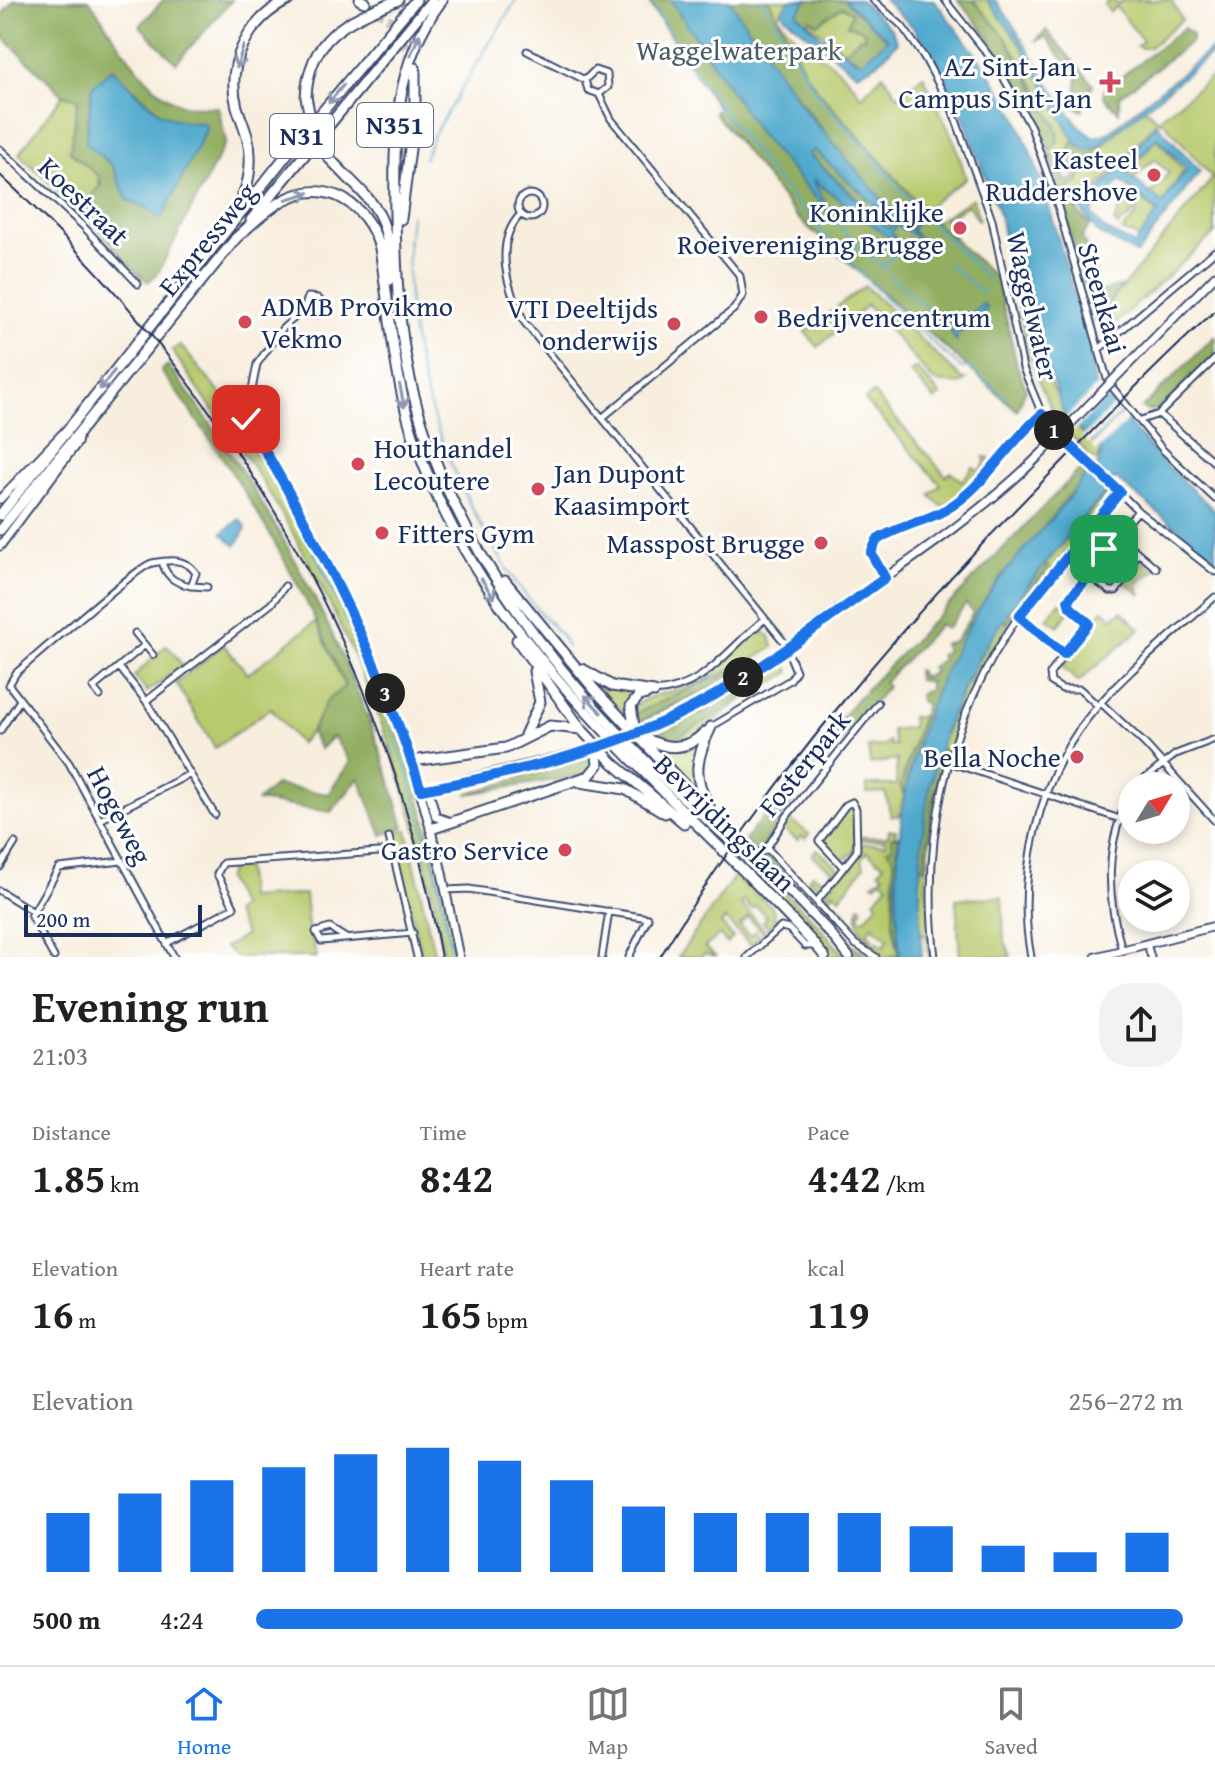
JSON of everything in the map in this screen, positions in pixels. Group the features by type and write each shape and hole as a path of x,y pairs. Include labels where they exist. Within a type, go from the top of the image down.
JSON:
{"highway":[{"path":"219,239 242,197 250,169 248,139 234,93 237,60 261,19 289,0"},
{"name":"N351","path":"388,299 390,262 384,224 365,192 329,158 310,124 306,97 315,57 333,33 351,19 398,0"},
{"name":"Expressweg","path":"0,530 219,239 416,0"},
{"name":"Expressweg","path":"0,515 235,239 432,0"},
{"name":"Bevrijdingslaan","path":"442,0 416,41 397,104 394,149 399,320 418,410 439,473 473,541 524,619 588,699 749,855"},
{"name":"N351","path":"398,270 403,196 415,110 415,68"},
{"name":"N351","path":"235,239 286,199 306,192 336,195 361,211 375,231 388,299"},
{"name":"Bevrijdingslaan","path":"388,299 398,372 415,442 451,526 503,612 558,684 616,747 781,907 815,945"},
{"path":"473,541 487,554 554,642 749,855 829,932"},
{"path":"503,612 508,627 528,657 596,745 781,907"},
{"path":"554,642 597,680 629,690 654,692"},
{"path":"520,740 533,724 540,702 538,680 528,657"},
{"path":"654,692 639,696 631,706 638,734 662,746 678,747 692,742 711,727"},
{"path":"711,727 698,754 696,774 706,801 721,823"},
{"path":"412,761 498,750 542,728 581,729"},
{"path":"431,829 594,772 599,757 596,745"},
{"path":"572,781 625,789 688,826"}],"main road":[{"path":"425,789 584,751 650,728 715,695 982,508 1044,451 1215,276"},
{"name":"Expressweg","path":"0,499 61,431 74,430 77,443 0,546"},
{"path":"412,761 436,817 451,822"},
{"path":"425,789 459,957"},
{"path":"1096,957 1215,926"},
{"path":"829,932 849,957"},
{"name":"Bevrijdingslaan","path":"815,945 825,957"}],"street":[{"name":"Waggelwater","path":"873,0 902,26 924,57 952,109 992,220 1023,368 1042,414"},
{"name":"Steenkaai","path":"945,0 997,66 1031,127 1054,193 1108,382 1163,450 1215,499"},
{"path":"527,51 585,80 588,90 599,94 611,119 740,276 743,288 734,309 602,418"},
{"path":"585,80 595,70 607,74 608,87 599,94"},
{"name":"Koestraat","path":"0,149 83,226 138,284"},
{"path":"533,195 539,199 542,206 537,215 527,218 521,214 518,204 523,197 533,195"},
{"path":"521,214 513,222 507,239 506,266 513,299 534,335 765,619 786,647 796,667 793,678 711,727"},
{"path":"1098,350 1215,251"},
{"path":"251,395 257,364 282,329 304,309"},
{"path":"1141,420 1159,414 1215,359"},
{"path":"251,395 261,397 266,407 263,417 253,421 244,417 240,408 243,399 251,395"},
{"path":"885,578 871,553 877,540 954,505 975,487 1023,430 1042,414 1091,467 1115,486 1138,511 1215,572"},
{"path":"1159,414 1215,463"},
{"path":"253,421 260,442 346,599 412,761"},
{"path":"935,957 931,866 940,798 949,762 978,686 1019,616 1120,492"},
{"path":"1138,511 1099,556 1089,576 1068,600 1070,607 1089,623 1049,679 1059,688 1080,689 1100,704 1163,763 1215,821"},
{"path":"1121,534 1156,568"},
{"path":"1089,576 1110,591 1116,591 1122,584 1124,570 1138,553"},
{"path":"0,731 20,700 10,687 12,677 149,564 163,565 173,559 191,566 196,573 191,586"},
{"path":"163,565 170,578 191,586 207,587"},
{"path":"146,701 271,604 285,586"},
{"path":"1031,957 1027,885 1035,834 1046,795 1065,751 1100,704 1215,597"},
{"path":"1019,616 1064,654"},
{"path":"654,692 682,687 709,672 765,619"},
{"path":"135,633 153,655"},
{"path":"100,696 93,688 145,645"},
{"path":"119,667 146,701 215,815"},
{"name":"Hogeweg","path":"20,700 69,763 174,957"},
{"name":"Fosterpark","path":"767,850 768,841 778,827 878,703"},
{"path":"1153,772 1187,748 1215,739"},
{"path":"949,762 1118,818"},
{"path":"100,820 190,774"},
{"path":"818,900 857,849 857,811 852,802 844,806 819,841 843,867"},
{"path":"1118,829 1108,880 1122,950"},
{"path":"389,837 417,957"},
{"path":"0,867 15,843"},
{"name":"Fosterpark","path":"749,855 767,850"},
{"name":"Fosterpark","path":"767,850 818,900"},
{"path":"167,943 234,907 217,874 223,863 393,851"},
{"path":"32,911 59,868 122,861"},
{"path":"446,890 469,889 648,918 629,957"},
{"path":"0,891 32,911 54,957"},
{"name":"Bevrijdingslaan","path":"818,900 855,944 876,957"},
{"path":"602,957 609,911"},
{"path":"346,938 330,928 316,932 321,941 413,933"},
{"path":"747,957 779,928 789,929 808,947 815,945"},
{"path":"1147,944 1151,957"}],"green space":[{"path":"14,0 89,0 129,58 154,86 180,104 218,107 226,142 158,273 148,282 110,243 88,208 87,200 101,185 99,176 70,152 78,99 63,95 0,34 0,17","holes":["112,69 164,116 180,124 146,207 127,200 112,165 86,143 92,87"]},
{"path":"163,0 232,0 176,63 140,26"},
{"name":"Waggelwaterpark","path":"647,0 790,0 778,15 785,26 843,74 861,97 883,74 898,96 923,75 955,143 966,178 923,210 935,222 973,198 979,221 968,205 944,220 959,245 997,279 1017,366 1026,389 1017,410 799,219 714,112 718,108"},
{"name":"Waggelwaterpark","path":"647,0 671,0 760,135 825,207 812,179 907,250 891,233 897,224 916,235 817,123 729,0 769,0 806,74 822,95 931,218 997,279 1017,366 1026,389 1017,410 799,219 714,112 718,108"},
{"path":"807,0 844,0 884,34 856,60 806,21"},
{"path":"807,0 844,0 888,40 862,61 844,52 860,37 865,38 863,30 847,25 852,13 842,7 817,24 811,19 807,23 797,13"},
{"path":"958,0 973,0 1006,38 1056,126 1059,139 1054,147 1048,149 1031,108 1010,70"},
{"path":"973,0 987,0 1020,43 1076,143 1072,143 1069,151 1076,177 1071,169 1062,172 1055,153 1050,156 1048,149 1054,147 1043,98 1006,38"},
{"path":"1112,0 1118,4 1124,0 1171,0 1182,20 1150,47 1142,48 1137,46 1143,41 1116,7 1110,12 1104,4"},
{"path":"1184,28 1192,34 1192,41 1120,96 1119,112 1104,97 1104,90"},
{"path":"1046,30 1093,84 1082,111 1074,106 1078,79 1046,37 1036,41"},
{"path":"1215,74 1215,233 1105,333 1095,320 1213,178 1164,122 1158,120"},
{"path":"63,95 78,98 70,152 99,176 99,190 85,204 99,229 19,154"},
{"path":"1144,107 1158,120 1077,212 1068,188 1079,182 1081,166"},
{"path":"1110,136 1081,166 1079,182 1069,188 1077,212 1090,225 1082,237 1096,272 1086,292 1050,156 1061,156 1065,181 1076,178 1069,146 1076,143 1081,148 1092,149"},
{"path":"1157,139 1184,170 1162,204 1146,191 1151,193 1169,173 1154,159 1134,179 1139,185 1126,173"},
{"path":"814,150 894,221 888,229 809,154"},
{"path":"1138,196 1159,214 1138,242 1136,236 1122,231 1136,216"},
{"path":"1129,204 1134,213 1118,226 1114,222 1119,210"},
{"path":"1012,274 1023,295 1030,333 1042,365 1067,412 1101,450 1097,462 1059,421 1047,399 1029,353"},
{"path":"865,286 962,379 966,379 960,384 935,382 867,305 818,347 805,332"},
{"path":"1123,286 1095,320 1088,301 1092,293"},
{"path":"1215,336 1215,355 1159,409 1147,411 1142,408"},
{"path":"180,345 239,416 250,441 253,439 316,553 372,670 420,801 455,957 444,957 417,832 377,710 352,651 294,536 262,481 172,350"},
{"path":"168,365 243,472 308,585 362,703 404,827 382,835 359,778 331,812 257,801 275,785 328,794 350,762 333,736 320,749 311,733 326,702 345,686 307,602 263,522 161,371"},
{"path":"916,368 940,395 935,400 910,372"},
{"path":"873,393 946,476 951,472 962,481 973,467 979,471 985,464 984,457 990,458 959,496 943,507 930,495 941,485 865,400"},
{"path":"1085,464 1088,470 1078,486 993,592 956,652 927,717 904,794 900,786 926,705 920,701 919,695 929,689 929,682 918,680 917,669 923,678 934,672 931,667 942,660 940,655 947,650 943,644 955,641 973,613 966,604 946,629 940,624 884,682 887,687 805,784 766,839 763,848 755,852 745,840 855,701"},
{"path":"1111,488 1114,495 1094,520 1086,523 1085,531 1010,620 979,673 971,695 964,700 966,708 941,773 931,827 926,886 933,956 929,957 926,935 921,935 919,867 924,868 931,809 946,751 940,748 952,714 1002,620 1006,622 1049,567 1045,564"},
{"path":"1138,558 1155,570 1136,584 1141,595 1125,582 1126,572"},
{"path":"1045,564 1049,567 1006,623 1002,620"},
{"path":"1060,602 1071,610 1058,626 1047,618"},
{"path":"1103,610 1112,618 1122,611 1140,629 1078,682 1060,665 1065,664 1075,650 1071,647 1084,632 1088,635 1096,625 1092,622"},
{"path":"316,621 345,687 330,702 307,737 300,744 271,708 215,748 176,683 224,645 248,674"},
{"path":"764,632 770,636 773,647 695,697 637,724 701,692 749,661 636,717 633,708 639,703 707,678 749,637"},
{"path":"167,645 183,666 147,692 134,676"},
{"path":"783,659 790,672 742,700 686,743 666,743 761,681 683,724 648,737 712,707"},
{"path":"750,661 701,692 636,723 637,713"},
{"path":"760,678 746,694 676,738 666,743 649,738 713,708"},
{"path":"593,682 636,694 628,719"},
{"path":"911,717 922,717 900,786 904,794 899,816 891,816 885,792 867,793 867,785 896,785 897,760 870,764 868,747 883,746 889,741 890,745 895,745 891,730 912,727"},
{"path":"699,743 700,793 697,794 659,750"},
{"path":"940,748 946,750 931,809 925,868 919,867 928,788"},
{"path":"590,757 593,764 585,775 467,794"},
{"path":"847,807 855,811 855,850 842,862 821,841"},
{"path":"788,818 809,834 805,839 802,836 798,841 784,829"},
{"path":"407,830 435,957 422,957 392,832"},
{"path":"889,830 896,830 892,848 889,849 894,858 893,924 899,955 884,957 872,944 877,941 884,946 888,938 872,926 867,933 873,938 870,942 858,920 858,916 864,920 888,884 881,879 876,885 873,883 884,875 879,871 884,865 867,852 862,858 864,867 840,897 834,892 829,898 833,906 835,903 846,912 840,921 838,908 835,906 831,910 823,897 862,844 886,844 885,840 859,840 859,837 888,837"},
{"path":"898,836 896,898 900,957 887,957 899,954 893,924 894,858 887,849 892,848 892,837"},
{"path":"817,849 839,868 816,894 819,887 808,879 812,874 825,881 833,871 812,855"},
{"path":"766,853 854,946 871,957 856,957 812,905 758,854"},
{"path":"246,867 248,898 305,894 308,926 317,957 235,957 225,947 246,935 234,913 241,908 226,878 231,869"},
{"path":"736,874 773,908 775,923 769,928 763,922 767,917 756,906 751,909 744,900 741,904 766,931 764,934 748,917 740,925 749,936 755,931 760,936 751,945 725,919 721,924 733,937 727,943 719,935 705,947 716,957 704,954 701,957 678,957"},
{"path":"773,882 814,920 845,957 829,957 769,887"},
{"path":"1002,897 1004,939 1011,957 960,957 956,899"}],"water":[{"path":"671,0 729,0 807,113 904,225 910,229 916,223 912,231 920,239 896,225 891,233 907,251 813,179 831,215 760,135","holes":["814,150 894,222 888,229 809,154"]},
{"path":"790,0 807,0 797,13 819,35 856,60 862,61 888,39 844,0 861,0 892,30 898,42 878,63 857,74 784,16 782,10"},
{"path":"884,0 934,0 987,69 1016,116 1042,182 1089,346 1095,386 1165,464 1215,511 1215,559 1115,478 1111,488 1014,605 983,651 959,696 929,791 922,842 922,957 900,957 897,907 903,811 912,764 926,718 966,630 993,588 1088,470 1099,465 1101,450 1064,416 1055,386 1030,331 1022,286 1012,274 999,214 960,108 938,65 912,26"},
{"path":"987,0 995,0 1072,117 1095,137 1107,133 1215,46 1215,51 1097,147 1086,150 1076,143 1020,43"},
{"path":"112,68 153,108 176,119 205,123 206,130 161,219 146,207 127,200 112,165 86,144 92,87"},
{"path":"1157,124 1200,171 1137,254 1098,233 1082,211","holes":["1157,137 1187,169 1163,204 1127,173","1120,181 1158,211 1135,245 1103,228 1091,213"]},
{"path":"983,304 987,309 956,336 957,341 951,334 954,329"},
{"path":"240,519 246,528 236,546 222,533"}],"pier":[{"path":"1099,384 1109,396 1074,431 1063,420"},
{"path":"1115,404 1122,411 1089,444 1082,438"},
{"path":"1123,413 1131,417 1096,452 1091,446"}],"waterway":[{"path":"424,159 433,136 516,0"},
{"path":"650,0 716,102 790,196 872,285 916,327 961,368 969,367 1006,398"},
{"path":"762,0 814,90 925,217 988,279"},
{"path":"411,215 408,260 410,305 416,350 440,437 478,520 501,559 522,591 567,647"},
{"path":"835,220 858,246 886,269"},
{"path":"881,267 903,247"},
{"path":"948,264 983,293"},
{"path":"890,275 947,326"},
{"path":"241,427 315,554 358,646"},
{"path":"362,655 407,771 436,875 452,957"}],"tunnel":[{"path":"365,2 391,21 413,61"}],"railway":[{"path":"0,175 82,256 157,342 225,434 285,530 338,631 381,736 416,844 441,957"},
{"path":"660,957 747,825 794,762 894,641 1000,525 1134,388 1215,311"}],"place":[{"name":"AZ Sint-Jan - Campus Sint-Jan","path":"1110,82"},
{"name":"Kasteel Ruddershove","path":"1154,175"},
{"name":"Koninklijke Roeivereniging Brugge","path":"960,228"},
{"name":"Bedrijvencentrum","path":"761,317"},
{"name":"ADMB Provikmo Vekmo","path":"245,322"},
{"name":"VTI Deeltijds onderwijs","path":"674,324"},
{"name":"Houthandel Lecoutere","path":"358,464"},
{"name":"Jan Dupont Kaasimport","path":"538,489"},
{"name":"Fitters Gym","path":"382,533"},
{"name":"Masspost Brugge","path":"821,543"},
{"name":"Bella Noche","path":"1077,757"},
{"name":"Gastro Service","path":"565,850"}],"route":[{"path":"246,419 253,421 260,442 308,524 346,599 407,746 421,790 574,754 657,725 715,695 885,578 871,553 877,540 954,505 975,487 1023,430 1042,414 1087,463 1120,492 1019,616 1064,654 1089,623 1070,607 1068,600 1089,576 1104,549"}]}
